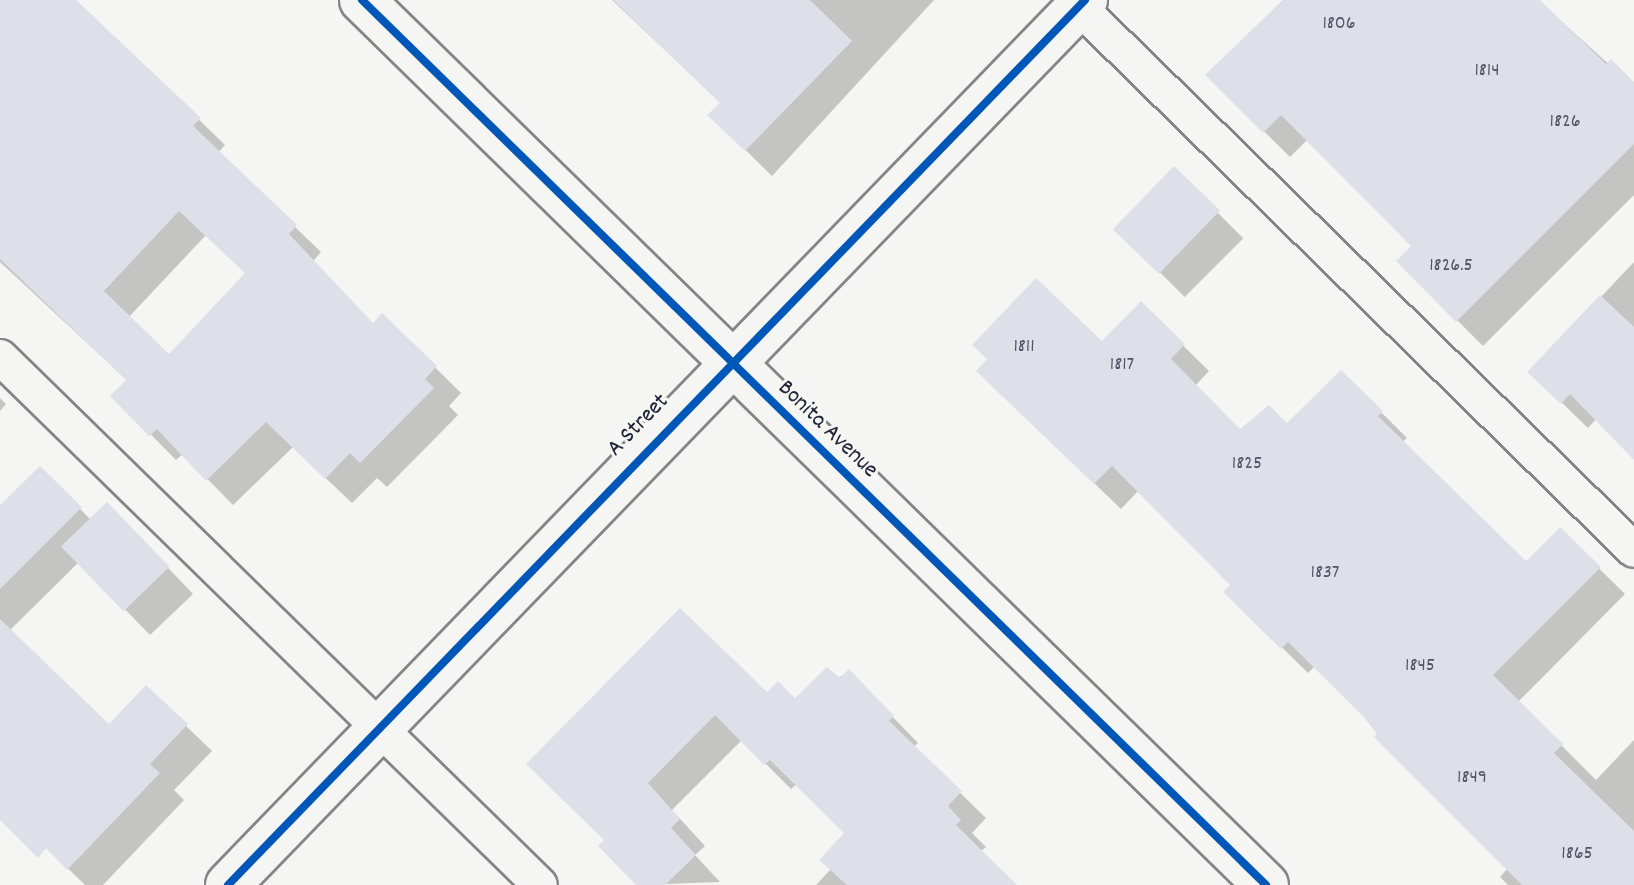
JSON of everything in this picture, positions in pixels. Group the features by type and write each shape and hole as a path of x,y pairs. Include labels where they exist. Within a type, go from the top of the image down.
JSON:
{"main road":[{"name":"Bonita Avenue","path":"362,0 728,362 1266,885"},
{"name":"A Street","path":"228,885 728,362 1078,2"}],"lane":[{"path":"1078,2 1634,550"},
{"path":"0,357 540,885"}],"building":[{"path":"0,0 76,0 201,118 193,126 297,225 289,234 373,323 382,313 437,366 425,379 434,388 360,463 350,453 325,479 266,422 206,481 157,429 149,436 110,396 126,380 0,259","holes":["179,211 245,273 169,354 104,291"]},
{"path":"613,0 810,0 852,41 745,151 707,115 720,103"},
{"path":"1283,0 1540,0 1606,64 1611,59 1634,82 1634,144 1456,322 1396,261 1411,246 1281,115 1263,133 1205,75"},
{"path":"1174,166 1220,210 1159,274 1113,229"},
{"path":"1036,278 1102,341 1141,301 1185,344 1171,359 1240,429 1269,405 1287,423 1341,370 1383,411 1378,416 1526,561 1560,527 1601,567 1493,675 1563,744 1554,753 1634,831 1634,885 1522,885 1374,737 1377,734 1363,716 1288,642 1281,649 1223,592 1230,585 1112,466 1094,484 976,371 987,359 972,345"},
{"path":"1600,295 1634,327 1634,460 1570,394 1561,404 1527,372"},
{"path":"40,466 82,507 0,589 0,505"},
{"path":"107,502 170,567 123,611 61,546"},
{"path":"680,608 767,692 778,681 795,698 827,667 840,678 849,669 894,716 889,721 962,791 948,806 961,820 956,825 1017,885 847,885 819,860 844,833 770,760 764,765 715,715 648,783 680,819 671,828 696,855 665,885 636,885 598,846 604,840 526,764"},
{"path":"0,619 109,724 146,685 188,724 150,764 160,773 67,870 46,848 38,858 0,820"}],"cycle path":[{"path":"362,0 1266,885"},
{"path":"228,885 1085,0"}]}
